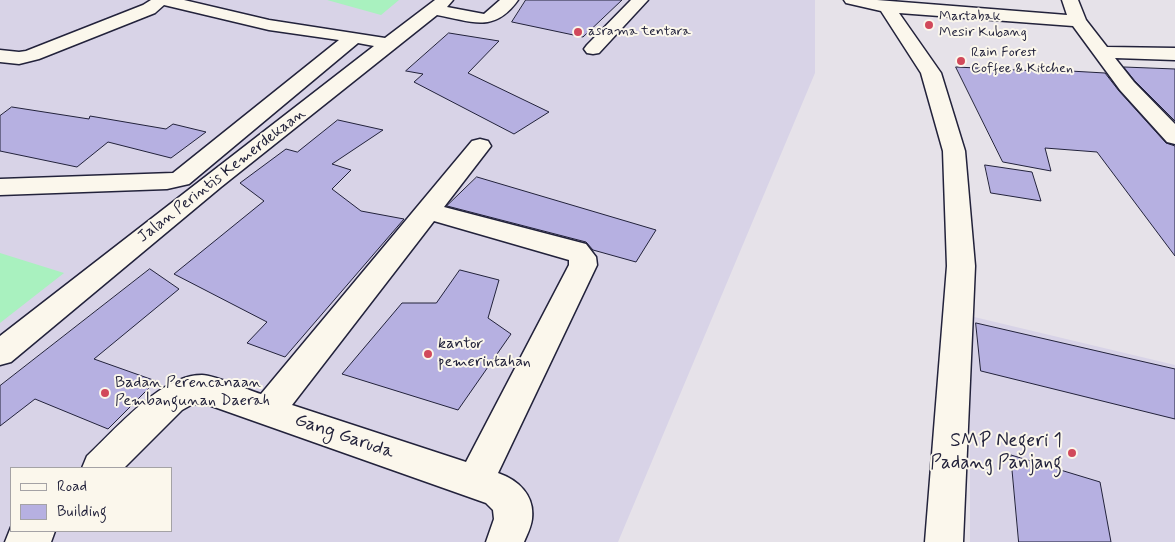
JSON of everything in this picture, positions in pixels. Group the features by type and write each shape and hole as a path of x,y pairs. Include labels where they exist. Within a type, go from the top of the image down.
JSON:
{"street":[{"path":"0,56 19,58 32,55 149,9 162,0 268,25 389,44"},
{"path":"439,4 484,19 491,17 510,0"},
{"path":"593,49 640,0"},
{"path":"852,0 886,7 1078,20"},
{"path":"1070,0 1078,20 1127,86 1175,136"},
{"name":"Jalan Perintis Kemerdekaan","path":"0,353 439,4"},
{"path":"886,7 932,73 954,152 960,266 944,542"},
{"path":"0,187 167,182 181,178 354,37"},
{"path":"1103,52 1175,54"},
{"path":"266,411 480,146"},
{"path":"428,210 577,251 583,257 583,265 475,482"},
{"name":"Gang Garuda","path":"101,467 170,400 186,392 203,389 498,490 511,501 512,519 504,542"},
{"path":"24,542 35,532"}],"shaded area":[{"path":"0,0 815,0 815,73 618,542 0,542"},
{"name":"SMP Negeri 1 Padang Panjang","path":"970,316 1175,365 1175,542 970,542"}],"green space":[{"path":"327,0 399,0 381,15"},
{"path":"0,253 64,273 0,323"}],"building":[{"path":"526,0 622,0 583,37 512,22"},
{"path":"449,33 499,41 468,73 549,112 514,134 414,82 423,74 406,71"},
{"path":"956,67 1105,73 1166,143 1175,146 1175,256 1097,152 1045,148 1051,171 1003,162"},
{"path":"1124,67 1175,69 1175,121 1135,81"},
{"path":"12,107 89,119 90,116 166,129 173,124 206,132 171,158 108,142 77,167 0,151 0,116"},
{"path":"338,120 383,130 332,164 351,170 332,189 361,211 404,219 285,357 247,343 267,322 174,274 264,201 240,183 286,149 297,152"},
{"path":"985,165 1032,172 1041,201 991,193"},
{"path":"477,177 656,230 636,262 593,250 586,242 447,206"},
{"path":"150,269 179,289 94,359 156,381 108,429 35,399 0,426 0,386"},
{"name":"kantor pemerintahan","path":"460,270 499,280 488,318 511,334 458,410 342,374 402,303 436,303"},
{"path":"976,323 1175,369 1175,419 981,371"},
{"path":"1011,455 1100,482 1111,542 1019,542"}],"place":[{"name":"Martabak Mesir Kubang","path":"929,25"},
{"name":"asrama tentara","path":"578,32"},
{"name":"Rain Forest Coffee & Kitchen","path":"961,61"},
{"name":"kantor pemerintahan","path":"428,354"},
{"name":"Badan Perencanaan Pembangunan Daerah","path":"105,393"},
{"name":"SMP Negeri 1 Padang Panjang","path":"1072,453"}]}
